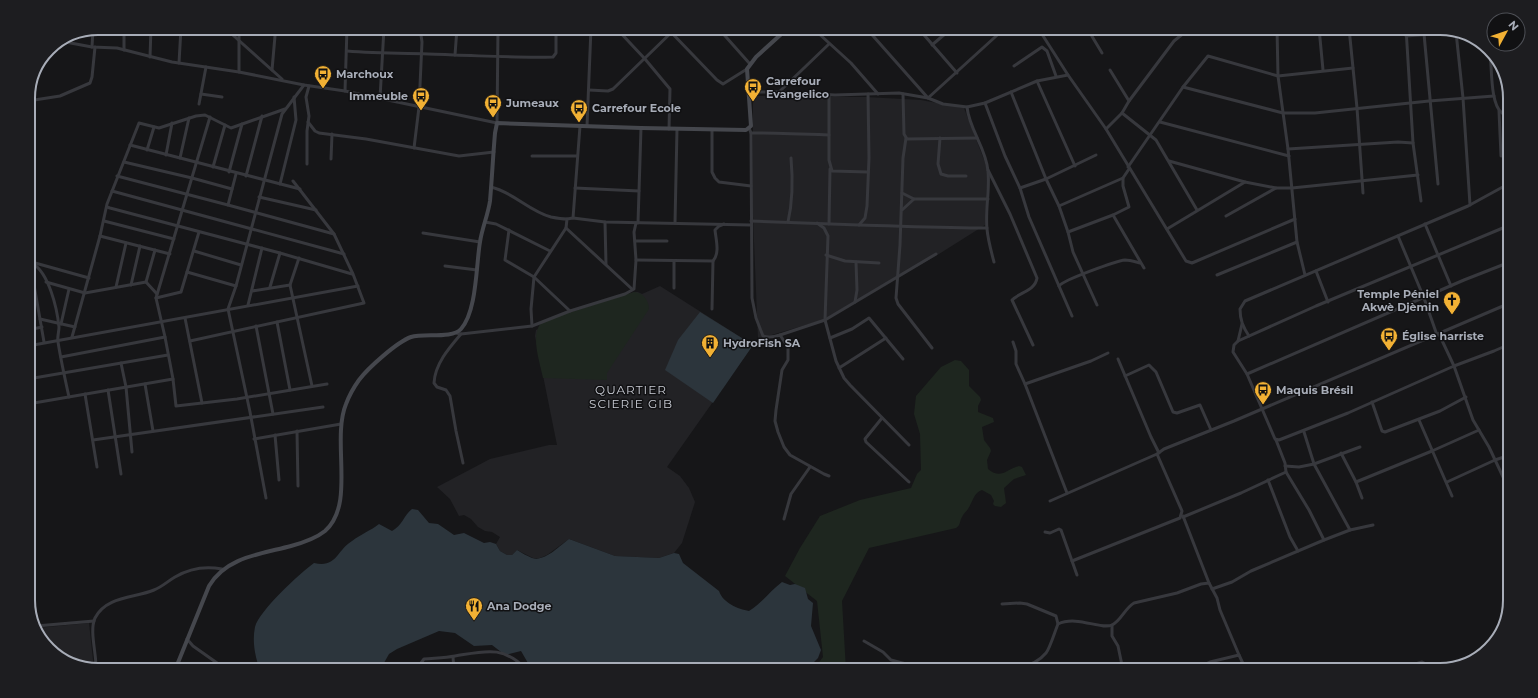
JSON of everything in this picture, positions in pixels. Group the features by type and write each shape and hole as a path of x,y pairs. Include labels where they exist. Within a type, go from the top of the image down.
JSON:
{"street":[{"path":"35,101 60,96 90,83 92,77 93,35"},
{"path":"124,35 124,50"},
{"path":"150,57 151,35"},
{"path":"179,63 181,35"},
{"path":"233,35 283,80"},
{"path":"239,72 240,35"},
{"path":"345,91 347,35"},
{"path":"380,98 384,35"},
{"path":"414,148 419,107 421,35"},
{"path":"455,55 456,35"},
{"path":"455,333 462,328 471,306 480,242 490,202 497,123 498,35"},
{"path":"347,51 383,54 498,57 553,56 556,53 556,35"},
{"path":"587,126 591,35"},
{"path":"623,35 645,58 670,89 669,129"},
{"path":"589,90 608,91 613,89 668,35"},
{"path":"674,35 717,80 723,84 748,67 781,35"},
{"path":"723,35 748,67 751,126 752,298 756,318 763,336 780,335 825,320 936,254"},
{"path":"820,35 851,63 878,94"},
{"path":"872,35 928,98"},
{"path":"924,35 957,73"},
{"path":"932,45 944,35"},
{"path":"928,98 998,35"},
{"path":"1042,35 1106,129 1186,261 1192,263 1295,219"},
{"path":"1091,35 1102,53"},
{"path":"1106,129 1122,113 1174,41 1181,35"},
{"path":"1277,35 1278,76 1288,149 1297,242 1305,275"},
{"path":"1320,35 1323,70"},
{"path":"1350,35 1363,193"},
{"path":"1415,35 1406,36 1410,104 1421,201"},
{"path":"1424,35 1429,101 1438,184"},
{"path":"272,70 275,36"},
{"path":"1458,38 1470,205"},
{"path":"69,42 93,47 117,48 179,63 345,91 497,123 669,129 750,130 766,134 787,132 829,135"},
{"path":"779,92 829,44"},
{"path":"1014,66 1042,47 1047,51 1056,76"},
{"path":"1068,232 1113,215 1128,207 1123,186 1123,178 1183,87 1208,56 1278,76 1353,68"},
{"path":"1491,61 1494,96 1499,111 1501,156"},
{"path":"199,104 206,67"},
{"path":"1110,70 1129,102"},
{"path":"750,92 829,95 891,93 928,98 944,104 967,107 985,103 1037,81 1056,76 1068,75"},
{"path":"1037,81 1075,166"},
{"path":"266,498 251,417 228,309 236,286 282,114 304,85"},
{"path":"307,164 308,122 306,97 309,86"},
{"path":"1183,87 1283,113 1315,113 1494,96"},
{"path":"1011,92 1046,179 1059,206 1074,252 1097,305"},
{"path":"201,94 222,97"},
{"path":"858,225 865,218 868,172 868,94"},
{"path":"903,94 904,134 906,138 904,149 896,298 898,304 932,348"},
{"path":"829,95 829,224"},
{"path":"280,184 296,120 294,97"},
{"path":"985,103 1005,156 1020,188 1028,216 1072,316"},
{"path":"967,107 977,138 986,159 988,170 986,228 994,262"},
{"path":"72,337 104,221 107,204 139,123 159,128 189,118 205,115 231,128 285,109"},
{"path":"1499,111 1503,113"},
{"path":"1122,113 1156,140 1198,210"},
{"path":"246,176 262,116"},
{"path":"210,117 156,298 173,379 176,406 327,384"},
{"path":"180,158 189,118"},
{"path":"308,122 315,131 320,134 332,134 459,156 494,152"},
{"path":"1160,122 1288,156"},
{"path":"166,155 172,123"},
{"path":"229,172 242,124"},
{"path":"213,167 225,125"},
{"path":"573,218 580,126"},
{"path":"147,150 154,127"},
{"path":"178,663 209,586 222,569 245,558 302,543 324,531 332,523 337,514 340,503 341,424 345,405 359,380 398,344 410,337 426,334 461,334 532,326 570,311 625,294 634,289 636,260 634,232 637,223 641,128"},
{"path":"674,222 677,129"},
{"path":"712,130 712,172 715,178 719,182 751,186"},
{"path":"331,159 332,134"},
{"path":"906,138 977,138"},
{"path":"940,138 938,164 940,174 948,176 966,176"},
{"path":"1288,149 1359,146 1398,142 1414,143"},
{"path":"130,145 197,162 236,174 300,189"},
{"path":"532,156 577,156"},
{"path":"1020,188 1046,179 1096,156"},
{"path":"788,222 792,207 793,182 791,158"},
{"path":"1169,161 1245,182 1276,188 1362,182 1418,175"},
{"path":"124,162 232,189"},
{"path":"830,168 832,171 838,172 868,172"},
{"path":"988,170 1010,214 1037,278 1033,287 1012,300 1033,345"},
{"path":"228,205 236,174"},
{"path":"117,176 334,234"},
{"path":"1059,206 1123,178"},
{"path":"190,341 364,303 353,274 334,234 293,181"},
{"path":"1167,229 1245,182"},
{"path":"491,186 500,189 535,210 550,217 567,219 573,218 605,222 637,223 788,222 938,228 986,228"},
{"path":"575,188 639,191"},
{"path":"1226,216 1276,188"},
{"path":"1238,341 1242,324 1240,309 1245,301 1470,205 1503,188"},
{"path":"112,191 344,254"},
{"path":"902,192 914,199 988,198"},
{"path":"259,197 316,210"},
{"path":"901,210 914,199"},
{"path":"107,207 177,227 299,258 353,274"},
{"path":"1113,215 1144,268"},
{"path":"532,326 531,309 534,277 566,228 567,219"},
{"path":"104,221 174,239"},
{"path":"484,222 496,224 550,251"},
{"path":"605,222 606,264"},
{"path":"712,309 713,261 716,258 717,251 715,230 719,226 726,223"},
{"path":"817,223 824,228 828,236 826,255 825,320 838,368 850,385 909,445"},
{"path":"1425,224 1451,286"},
{"path":"566,228 632,289"},
{"path":"1324,540 1309,510 1286,472 1276,440 1247,374 1233,352 1233,347 1238,341 1249,336 1503,228"},
{"path":"509,230 505,260 534,277 570,311"},
{"path":"156,298 181,292 199,232"},
{"path":"423,233 480,242"},
{"path":"100,236 170,254"},
{"path":"1398,236 1412,266 1438,334 1454,366 1473,420 1489,447 1503,477"},
{"path":"635,241 667,241"},
{"path":"116,287 126,242"},
{"path":"1217,275 1297,242"},
{"path":"131,285 140,246"},
{"path":"248,305 262,248"},
{"path":"146,282 155,250"},
{"path":"194,251 241,265"},
{"path":"270,287 280,253"},
{"path":"826,255 845,261 879,263"},
{"path":"299,258 290,285 312,386"},
{"path":"636,260 713,261"},
{"path":"1059,286 1063,282 1084,273 1125,260 1140,263"},
{"path":"674,261 674,288"},
{"path":"855,302 857,290 856,262"},
{"path":"35,263 89,278"},
{"path":"35,265 39,268 53,298 60,324"},
{"path":"1247,374 1503,265"},
{"path":"445,266 477,270"},
{"path":"1316,271 1328,302"},
{"path":"187,272 236,286"},
{"path":"46,282 85,293 146,282"},
{"path":"146,282 157,294"},
{"path":"252,291 290,285"},
{"path":"35,344 358,286"},
{"path":"69,289 57,340 69,397"},
{"path":"35,290 44,342"},
{"path":"1050,501 1164,449 1262,409 1503,306"},
{"path":"185,318 202,403"},
{"path":"830,338 852,329 869,318 903,359"},
{"path":"40,319 75,327"},
{"path":"277,322 290,390"},
{"path":"1242,324 1249,336"},
{"path":"256,326 273,414"},
{"path":"35,328 42,327"},
{"path":"461,334 445,353 434,383 437,387 446,390 450,396 463,463"},
{"path":"780,335 788,347 788,360 782,370 775,421 784,447 790,455 829,476"},
{"path":"61,357 165,337"},
{"path":"838,368 886,338"},
{"path":"1013,342 1016,351 1016,364 1067,493"},
{"path":"1276,440 1281,440 1304,432 1454,366 1503,347"},
{"path":"1025,384 1085,363 1108,353"},
{"path":"35,378 168,354"},
{"path":"1118,359 1182,511 1209,583 1243,663"},
{"path":"121,362 126,387 132,452"},
{"path":"1125,376 1149,365 1156,372 1173,412 1177,413 1200,405 1212,430"},
{"path":"35,403 173,379"},
{"path":"145,384 153,431"},
{"path":"108,390 121,474"},
{"path":"85,394 97,467"},
{"path":"1372,402 1382,431 1385,432 1440,411 1466,397"},
{"path":"93,440 322,407"},
{"path":"882,418 865,439 866,442 909,482"},
{"path":"1419,420 1452,496"},
{"path":"254,439 341,424"},
{"path":"1356,482 1479,430"},
{"path":"297,431 298,486"},
{"path":"1304,432 1314,464 1350,530"},
{"path":"275,435 279,480"},
{"path":"1285,466 1299,468 1360,447"},
{"path":"1342,453 1362,498"},
{"path":"1447,482 1503,457"},
{"path":"784,519 791,494 810,467"},
{"path":"1072,561 1129,537 1174,521 1241,493 1286,472"},
{"path":"1268,480 1290,537 1298,552"},
{"path":"1212,589 1232,582 1251,571 1324,540 1350,530 1373,525"},
{"path":"1045,532 1050,533 1059,529 1061,530 1077,575"},
{"path":"95,663 93,628 94,621 108,604 127,597 155,590 180,574 206,567 222,569"},
{"path":"1058,624 1064,621 1081,621 1106,626 1112,625 1129,606 1134,603 1178,593 1200,584 1209,583"},
{"path":"1002,604 1027,604 1056,616 1058,624 1047,652 1031,663"},
{"path":"41,626 94,621"},
{"path":"1112,625 1112,636 1118,646 1122,663"},
{"path":"187,639 193,646 216,663"},
{"path":"864,641 883,652 891,660 905,663"},
{"path":"421,663 424,659 453,657 486,650 504,653 520,663"},
{"path":"1208,663 1239,655"},
{"path":"453,657 453,663"}],"shaded area":[{"path":"753,96 866,97 921,100 964,108 988,170 985,225 939,254 823,320 758,339 753,217"},
{"path":"660,286 753,345 667,467 680,476 689,488 695,502 682,543 674,553 659,558 615,556 569,539 547,555 540,558 533,558 517,550 512,555 507,555 500,551 496,544 500,537 492,532 485,531 478,527 471,519 464,515 459,516 450,499 437,487 490,459 549,445 557,445 535,336 536,330 634,292 642,294"},
{"path":"634,292 643,295 648,303 649,309 607,373 607,380 543,378 536,340 539,326 543,321"},
{"name":"HydroFish SA","path":"700,312 753,345 713,403 665,370 678,340"},
{"path":"955,360 961,361 969,370 969,386 981,400 978,406 978,412 993,418 994,422 982,427 984,440 991,451 987,460 988,469 1000,474 1019,466 1022,467 1026,475 1014,479 1004,488 1006,503 1001,507 993,504 994,501 991,495 982,490 979,491 962,516 959,526 956,528 869,548 842,601 846,663 818,663 823,657 817,601 785,576 820,516 860,500 911,488 917,474 921,470 920,434 914,414 916,396 941,367"},
{"path":"412,509 418,510 429,523 438,524 454,535 464,533 484,543 490,542 496,544 500,551 507,555 512,555 517,550 532,558 542,558 552,553 569,539 615,556 659,558 674,553 679,554 683,563 719,591 727,602 740,609 749,611 782,582 790,585 795,584 805,588 808,599 813,603 811,626 821,650 818,658 813,663 528,663 521,651 505,655 492,645 474,646 455,633 439,631 397,649 389,654 384,663 258,663 254,649 254,638 255,627 258,620 272,602 299,575 314,563 322,564 332,561 347,545 379,524 392,531 401,523"},
{"path":"89,623 93,663 86,662 66,655 53,645 41,628"}],"place":[{"name":"Marchoux","path":"323,89"},
{"name":"Carrefour Evangelico","path":"753,102"},
{"name":"Immeuble","path":"421,111"},
{"name":"Jumeaux","path":"493,118"},
{"name":"Carrefour Ecole","path":"579,123"},
{"name":"Temple Péniel Akwè Djèmin","path":"1452,315"},
{"name":"Église harriste","path":"1389,351"},
{"name":"HydroFish SA","path":"710,358"},
{"name":"Maquis Brésil","path":"1263,405"},
{"name":"Ana Dodge","path":"474,621"}],"district":[{"name":"QUARTIER SCIERIE GIB","path":"631,397"}]}
